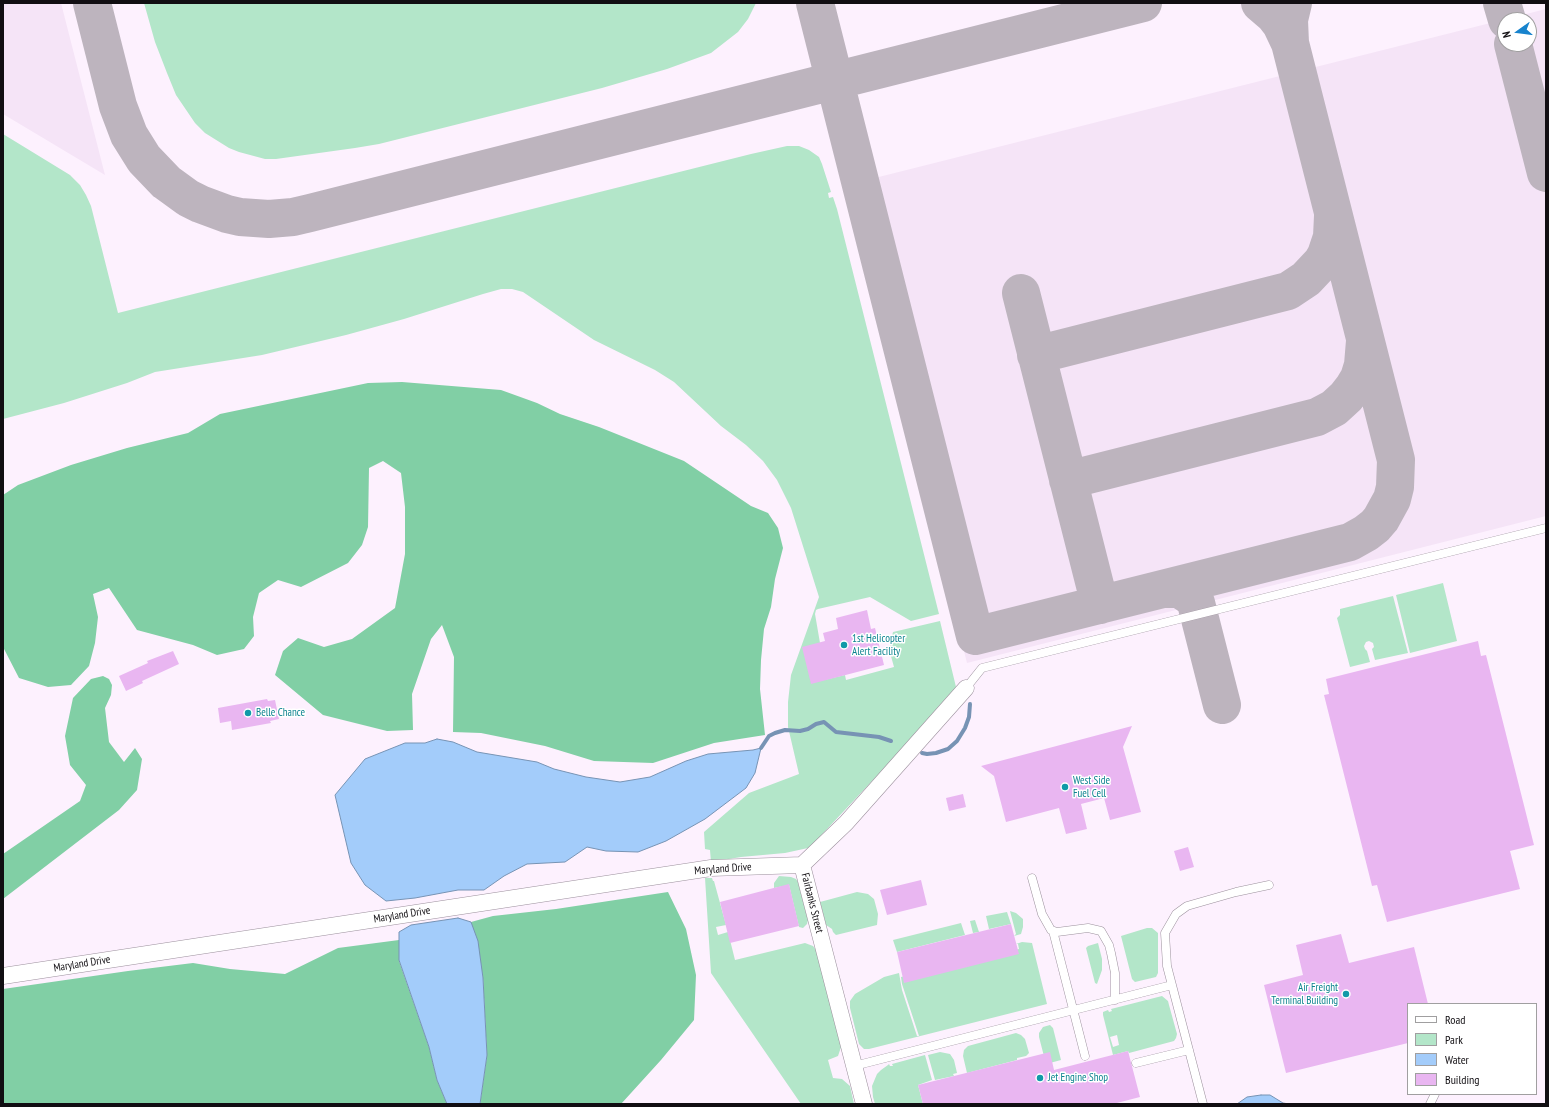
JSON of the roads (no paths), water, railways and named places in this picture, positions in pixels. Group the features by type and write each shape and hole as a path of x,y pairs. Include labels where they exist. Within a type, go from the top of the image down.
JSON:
{"street":[{"name":"Fairbanks Street","path":"864,1104 802,865 846,823 966,688"},
{"name":"Maryland Drive","path":"3,976 712,868 802,865"}],"lane":[{"path":"966,688 982,668 1546,528"},
{"path":"1032,878 1042,914 1053,931 1085,1056"},
{"path":"1203,1104 1167,966 1166,933 1176,914 1187,906 1236,892 1269,885"},
{"path":"1053,931 1057,932 1088,928 1101,931 1109,945 1111,953 1115,974 1115,1000"},
{"path":"854,1066 1172,985"},
{"path":"1136,1063 1189,1050"},
{"path":"1430,1104 1434,1095"}],"water":[{"path":"437,739 453,742 477,752 537,762 554,769 586,777 620,782 650,777 686,761 708,754 761,748 755,773 746,788 705,819 666,841 638,852 606,851 587,847 565,862 527,864 504,876 484,890 458,890 415,898 386,901 365,885 351,863 335,795 365,759 405,743 425,743"},
{"path":"458,918 471,922 478,941 483,978 487,1055 480,1104 447,1104 437,1080 429,1047 399,960 399,932 411,925"},
{"path":"1270,1095 1283,1103 1289,1104 1237,1104 1247,1097"}],"waterway":[{"path":"922,753 936,753 948,749 957,741 965,728 969,717 970,704"},
{"path":"761,748 769,736 775,733 785,730 800,731 824,722 836,732 879,737 891,741"}],"place":[{"name":"1st Helicopter Alert Facility","path":"844,645"},
{"name":"Belle Chance","path":"248,713"},
{"name":"West Side Fuel Cell","path":"1065,787"},
{"name":"Air Freight Terminal Building","path":"1346,994"},
{"name":"Jet Engine Shop","path":"1040,1078"}]}
